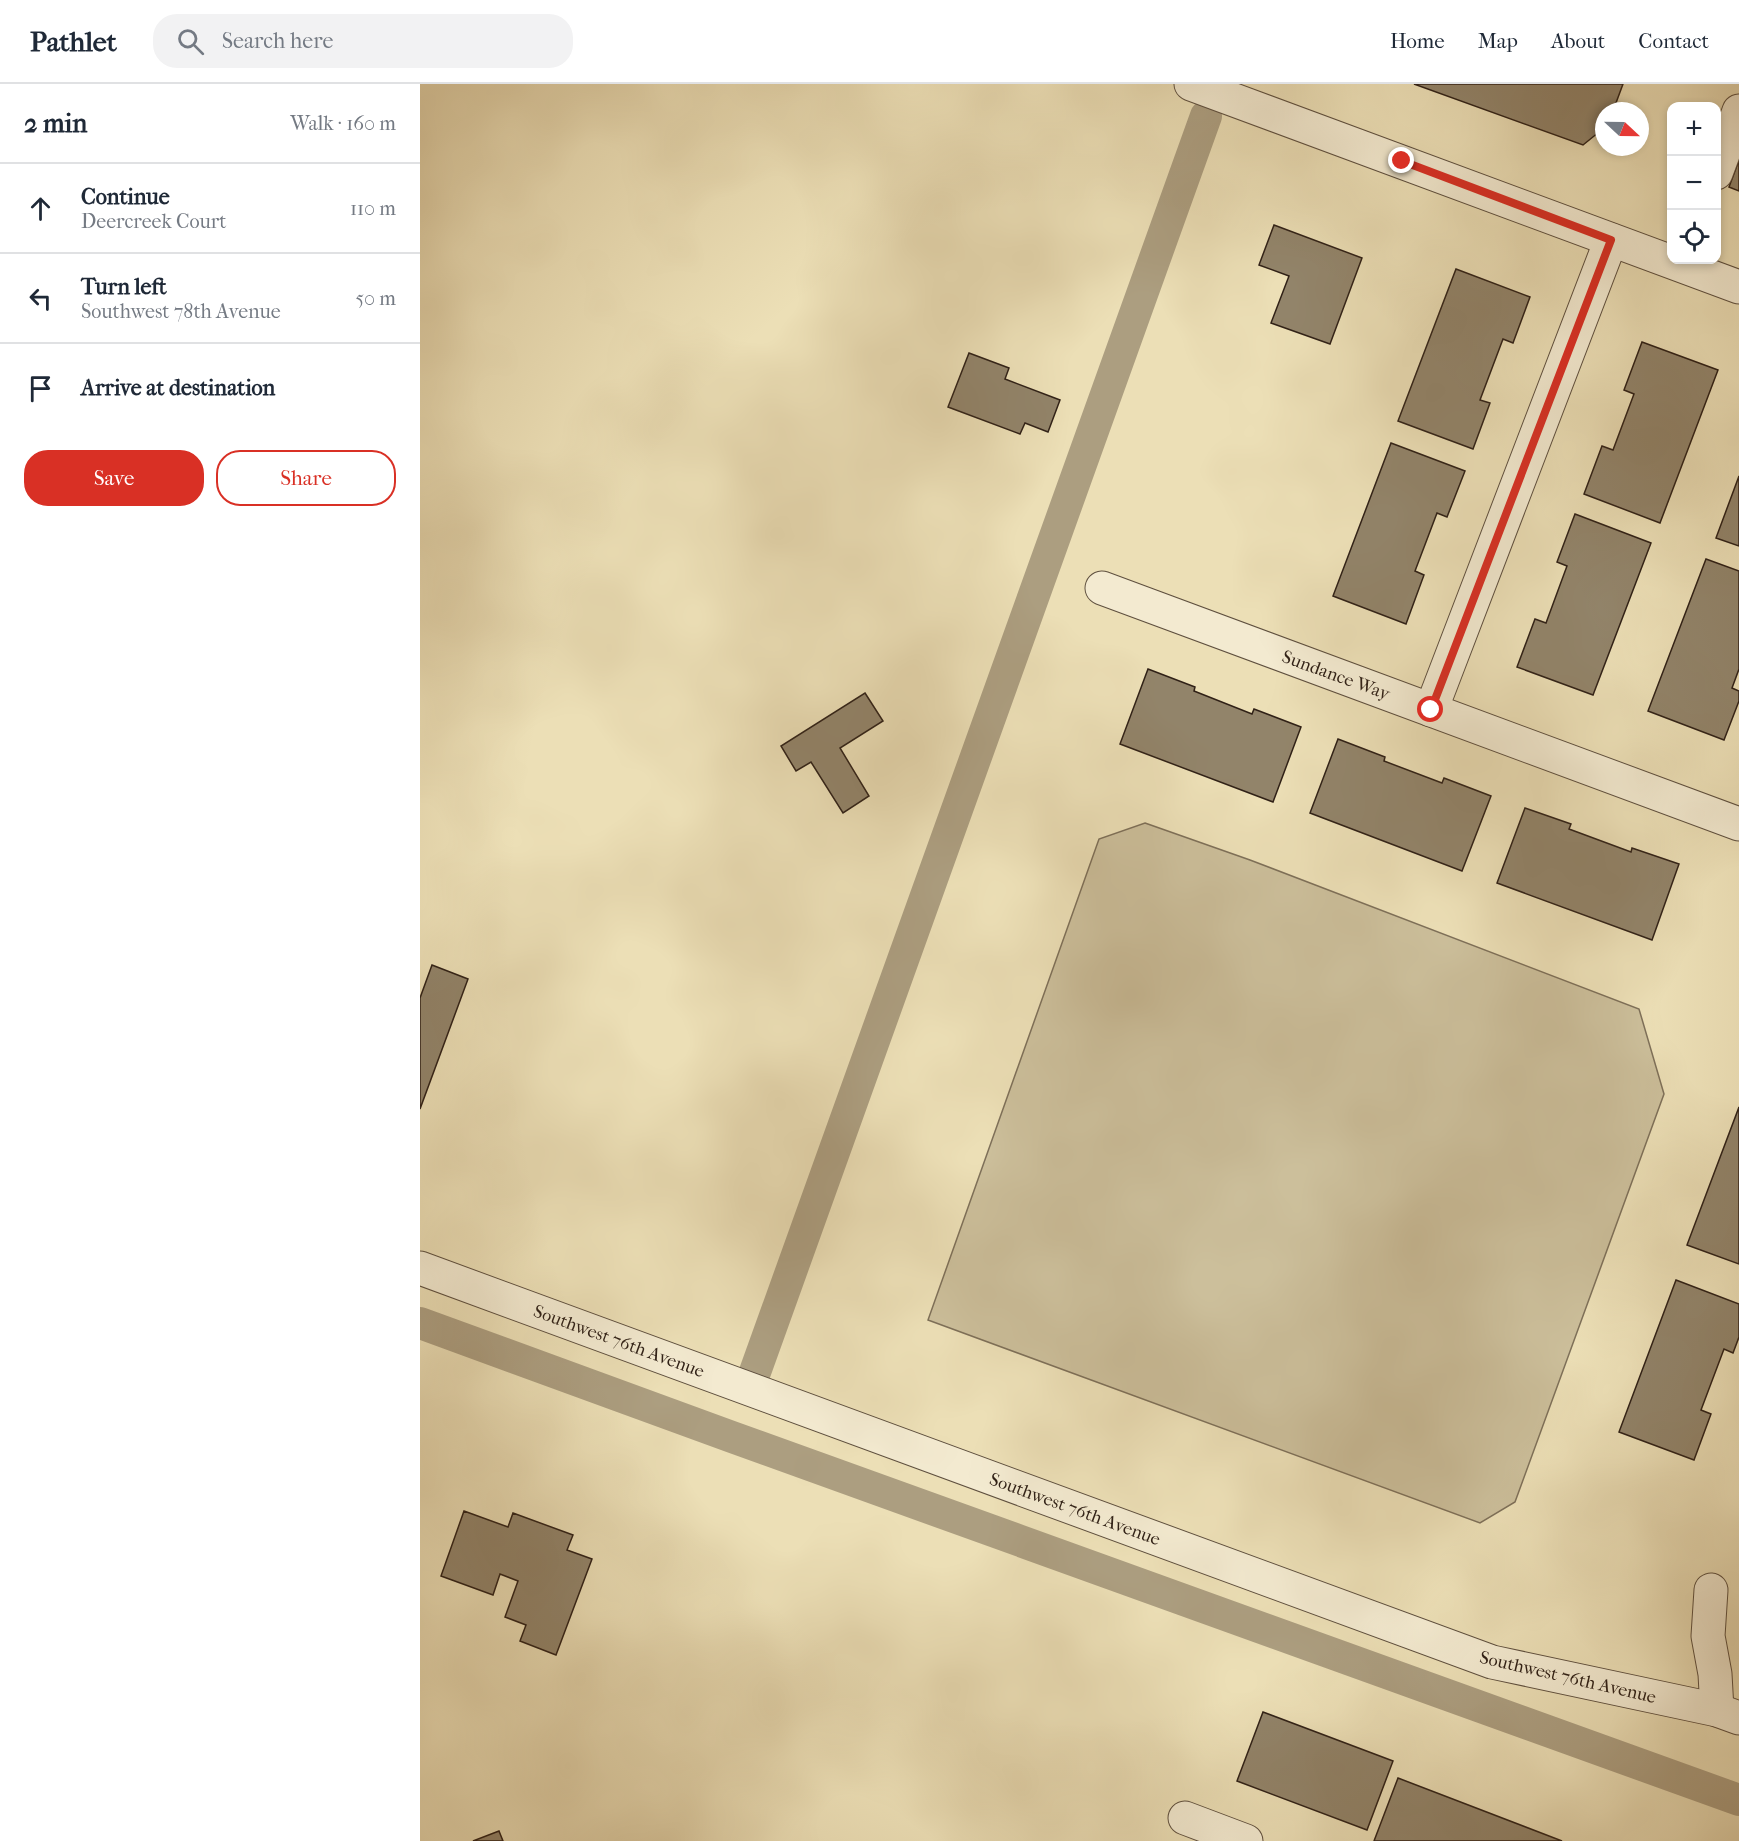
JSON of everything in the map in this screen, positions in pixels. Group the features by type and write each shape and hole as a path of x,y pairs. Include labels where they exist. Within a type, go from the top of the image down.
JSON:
{"street":[{"path":"1191,84 1270,97 1611,240 1739,287"},
{"path":"1721,160 1739,111"},
{"path":"1431,710 1611,240"},
{"name":"Sundance Way","path":"1102,588 1739,824"},
{"name":"Southwest 76th Avenue","path":"420,1268 1492,1662 1728,1714"},
{"path":"1711,1590 1708,1636 1715,1674 1728,1714"},
{"path":"1185,1818 1246,1841"}],"shaded area":[{"path":"1145,823 1250,860 1639,1009 1664,1094 1515,1502 1480,1523 928,1320 1099,839"}],"building":[{"path":"1414,84 1623,84 1616,102 1595,102 1595,135 1583,145"},
{"path":"1739,160 1739,191 1729,187"},
{"path":"1274,225 1362,258 1330,344 1271,323 1289,276 1259,265"},
{"path":"1456,269 1530,297 1513,343 1503,339 1480,400 1490,403 1473,449 1398,421"},
{"path":"1642,342 1718,370 1660,523 1584,494 1602,446 1613,450 1634,394 1624,390"},
{"path":"969,353 1009,368 1005,379 1060,400 1048,432 1025,423 1020,434 948,407"},
{"path":"1391,443 1465,471 1447,517 1437,513 1415,571 1424,575 1406,624 1333,596"},
{"path":"1739,476 1739,546 1716,538"},
{"path":"1575,514 1651,543 1593,695 1517,667 1535,619 1546,623 1567,566 1557,562"},
{"path":"1706,559 1739,571 1739,669 1732,688 1739,691 1739,701 1724,740 1648,711"},
{"path":"1148,669 1195,687 1194,691 1252,714 1254,709 1301,727 1273,802 1120,744"},
{"path":"865,693 883,721 840,748 869,796 843,813 811,762 796,771 781,746"},
{"path":"1338,739 1385,757 1384,761 1442,783 1444,778 1491,796 1462,871 1310,813"},
{"path":"1525,808 1571,824 1569,829 1631,852 1632,848 1679,864 1652,940 1497,883"},
{"path":"432,965 468,979 420,1109 420,998"},
{"path":"1739,1107 1739,1264 1687,1245"},
{"path":"1676,1280 1739,1304 1739,1337 1733,1353 1724,1349 1701,1410 1711,1414 1694,1460 1619,1432"},
{"path":"464,1511 508,1527 513,1513 573,1535 567,1550 592,1559 556,1655 520,1641 526,1625 505,1617 518,1581 500,1574 493,1595 441,1576"},
{"path":"1263,1712 1393,1761 1367,1830 1237,1781"},
{"path":"1398,1778 1562,1841 1374,1841"},
{"path":"499,1831 503,1841 473,1841"}],"waterway":[{"path":"755,1372 1206,116"},
{"path":"420,1323 1739,1800"}],"route":[{"path":"1402,161 1611,240 1431,710"}]}
